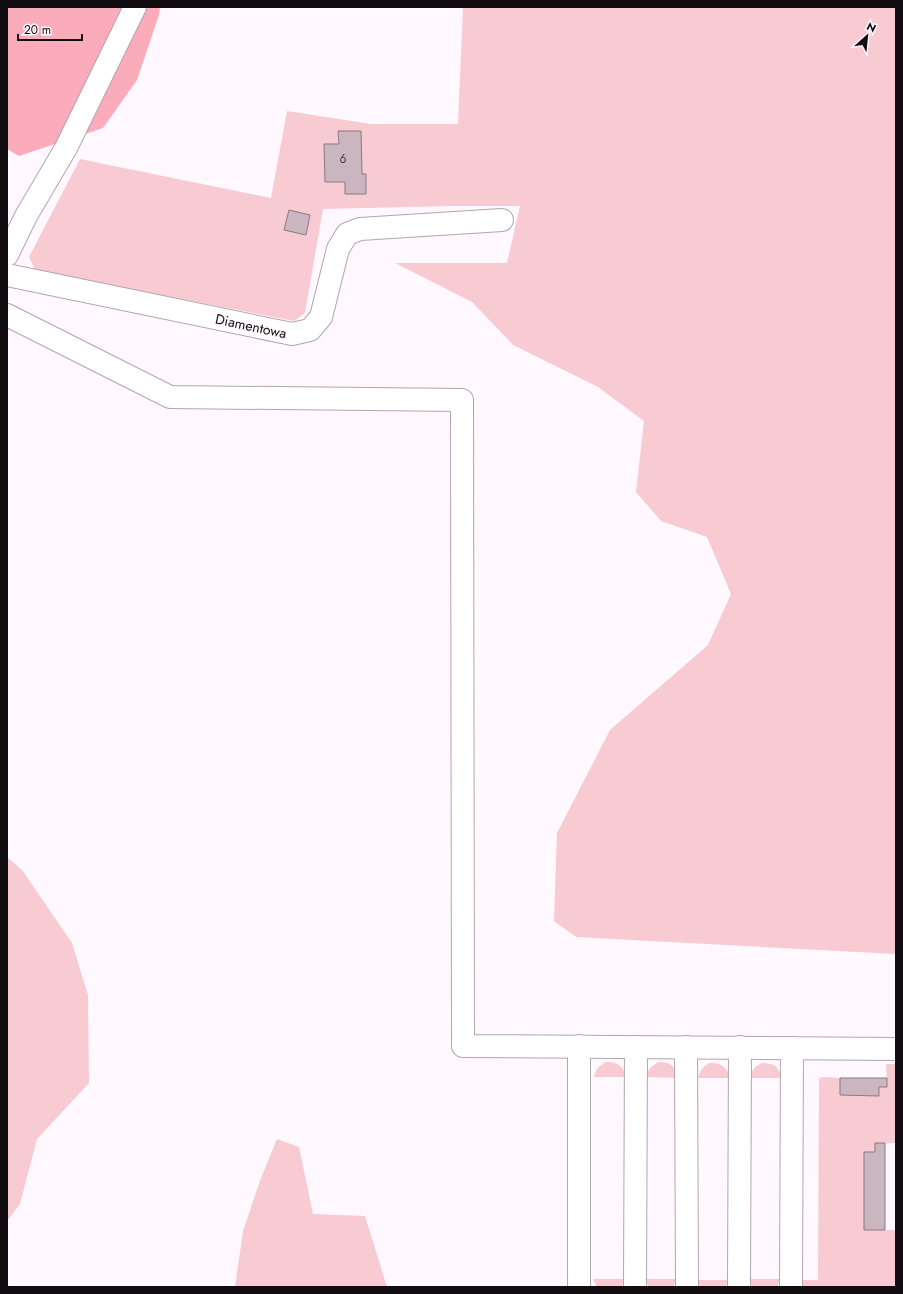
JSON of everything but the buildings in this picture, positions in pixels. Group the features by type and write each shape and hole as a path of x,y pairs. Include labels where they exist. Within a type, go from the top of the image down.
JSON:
{"street":[{"path":"7,255 26,216 66,148 135,7"},
{"name":"Diamentowa","path":"7,275 292,334 310,330 321,317 338,249 347,234 360,229 502,220"},
{"path":"7,315 170,397 462,400 463,1046 896,1049"},
{"path":"579,1287 580,1046"},
{"path":"635,1287 636,1047"},
{"path":"686,1047 687,1287"},
{"path":"739,1287 740,1047"},
{"path":"791,1287 792,1048"}],"shaded area":[{"path":"7,7 160,7 159,15 137,80 103,128 19,156 7,149"},
{"path":"463,7 896,7 896,954 576,937 554,921 557,833 610,730 708,645 731,594 707,537 661,521 636,492 644,421 598,387 513,345 472,302 395,263 507,263 520,206 323,209 305,313 294,321 36,272 29,257 80,159 271,198 287,111 371,124 458,124"},
{"path":"7,857 22,870 72,943 88,995 89,1083 37,1139 20,1204 7,1221"},
{"path":"606,1062 614,1063 622,1067 626,1077 594,1077 598,1068"},
{"path":"659,1062 667,1063 672,1066 678,1078 646,1077 650,1068"},
{"path":"710,1063 718,1064 726,1068 730,1078 698,1078 705,1065"},
{"path":"762,1063 775,1066 779,1071 781,1078 750,1078 757,1065"},
{"path":"886,1064 896,1064 896,1143 875,1144 865,1230 896,1230 896,1287 802,1287 801,1280 818,1280 819,1078 840,1078 840,1095 879,1096 879,1087 887,1086"},
{"path":"277,1139 299,1147 313,1214 365,1216 387,1287 235,1287 243,1231 261,1178"},
{"path":"593,1279 625,1279 621,1287 597,1287"},
{"path":"645,1279 677,1279 673,1287 649,1287"},
{"path":"749,1279 780,1279 777,1287 752,1287"},
{"path":"697,1280 729,1280 725,1287 700,1287"}]}
